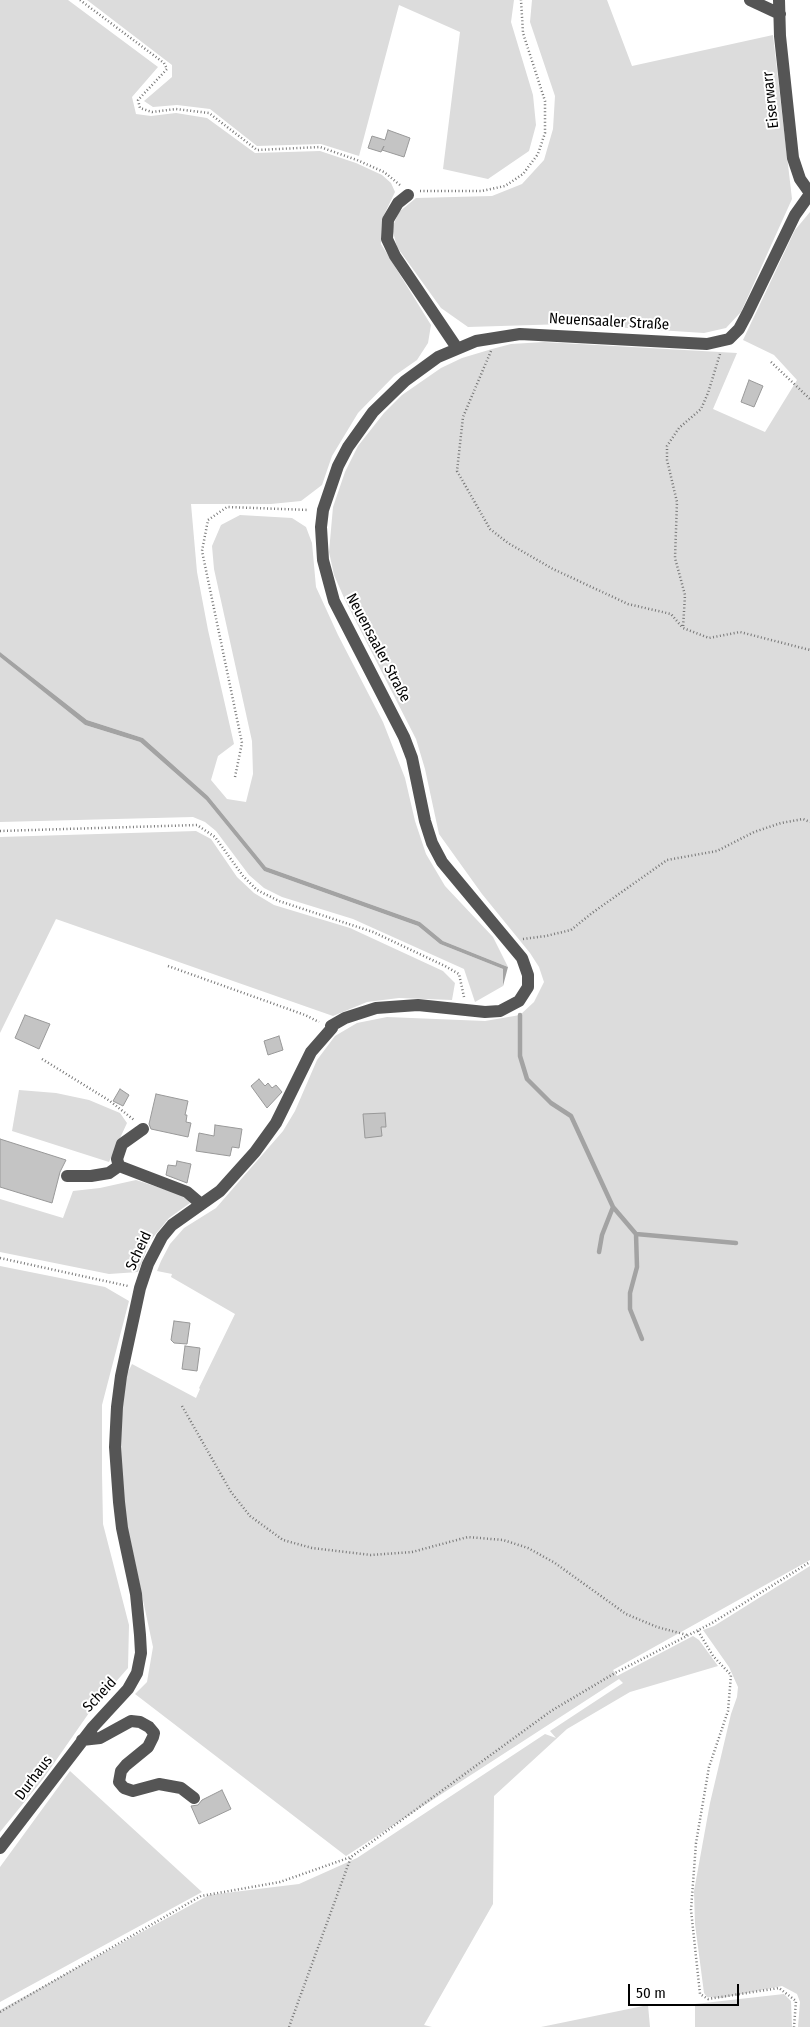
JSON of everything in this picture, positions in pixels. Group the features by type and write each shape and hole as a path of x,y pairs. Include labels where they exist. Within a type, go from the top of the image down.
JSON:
{"street":[{"path":"750,0 780,14"},
{"name":"Eiserwarr","path":"779,0 780,36 793,158 800,178 810,194"},
{"path":"723,341 739,329 795,215 810,194"},
{"path":"408,195 398,204 388,220 387,239 395,256 457,348"},
{"name":"Neuensaaler Straße","path":"519,1002 528,987 528,975 522,958 442,862 432,843 425,821 412,758 404,737 334,601 322,546 324,510 338,466 374,412 405,380 457,348 495,337 520,334 707,344 723,341"},
{"name":"Scheid","path":"93,1727 128,1689 137,1674 141,1653 136,1594 122,1528 115,1447 121,1376 140,1288 148,1264 162,1237 172,1225 202,1204 232,1178 266,1138 276,1123 311,1052 332,1028 331,1026 345,1018 376,1008 418,1005 500,1011 519,1002"},
{"path":"119,1166 118,1159 122,1144 143,1129"},
{"path":"119,1166 187,1192 202,1204"},
{"path":"67,1176 91,1176 109,1173 119,1166"},
{"path":"82,1740 100,1738 131,1721 140,1722 152,1730 153,1737 148,1747 121,1771 119,1782 124,1788 133,1790 159,1784 181,1788 194,1798"},
{"name":"Durhaus","path":"0,1848 93,1727"}],"path":[{"path":"80,0 164,64 167,69 138,100 140,108 152,112 176,109 209,113 257,150 320,147 384,172 396,179 408,195 436,190 482,191 505,186 523,174 538,154 545,132 545,101 523,33 521,0"},
{"path":"495,337 490,358 463,417 457,471 490,529 508,543 553,569 628,604 671,614 683,628 709,638 740,632 810,650"},
{"path":"683,628 685,595 675,558 677,502 667,460 667,446 679,428 700,409 708,393 723,341"},
{"path":"771,362 810,400"},
{"path":"235,777 242,743 202,550 208,520 227,507 324,510"},
{"path":"501,932 523,939 571,930 667,860 717,851 754,832 781,823 803,819 810,822"},
{"path":"0,831 197,825 215,837 243,876 258,890 279,902 373,932 459,974 467,1010"},
{"path":"168,966 305,1015 332,1028"},
{"path":"42,1059 110,1102 143,1129"},
{"path":"0,1258 140,1288"},
{"path":"182,1406 231,1492 250,1516 283,1540 312,1548 371,1555 412,1552 468,1538 503,1540 528,1548 555,1563 626,1614 657,1627 688,1635"},
{"path":"0,2012 201,1896 280,1882 351,1857 551,1711 615,1673 698,1630 810,1562"},
{"path":"698,1630 713,1656 731,1675 728,1710 709,1767 696,1843 691,1910 700,1994 708,1999 779,1988 796,2001 794,2027"},
{"path":"289,2027 351,1857"}],"shaded area":[{"path":"0,0 68,0 158,67 132,97 136,114 151,116 176,113 207,118 255,153 320,151 356,163 382,175 391,183 395,192 382,219 381,244 431,325 428,343 417,360 394,376 358,413 332,456 322,485 301,501 271,504 191,504 197,572 234,744 218,756 211,780 227,799 246,802 253,774 252,741 214,569 212,546 221,525 240,515 292,518 306,527 312,543 316,587 338,635 383,722 405,778 415,821 426,854 445,886 493,937 508,967 443,941 420,922 266,867 208,796 143,738 87,720 0,652"},
{"path":"87,0 514,0 511,22 533,95 536,125 529,151 488,179 443,169 460,32 399,5 359,156 321,144 257,146 210,109 177,105 153,107 144,101 172,77 172,65"},
{"path":"532,0 607,0 632,66 773,35 792,199 741,312 726,328 704,333 566,324 468,327 441,308 397,247 392,228 399,212 416,198 492,196 522,184 544,160 553,129 555,96 530,22"},
{"path":"810,212 810,1560 613,1670 617,1676 693,1636 699,1640 718,1666 630,1692 567,1729 494,1796 493,1904 424,2025 432,2027 0,2027 0,2010 209,1895 299,1884 357,1858 545,1734 556,1738 550,1731 623,1683 619,1679 346,1856 135,1694 147,1682 153,1647 127,1525 122,1492 120,1434 126,1376 132,1364 196,1398 235,1314 171,1277 172,1274 157,1271 170,1244 184,1228 216,1208 283,1131 295,1111 317,1060 335,1036 357,1023 387,1017 485,1021 520,1015 534,1002 544,982 539,967 530,953 482,894 439,834 425,769 416,739 334,575 329,552 333,507 345,472 358,446 384,413 402,395 441,368 462,358 511,344 544,342 737,353 713,409 765,432 797,380 774,355 743,340 795,230"},
{"path":"0,652 87,720 143,738 208,796 266,867 420,922 443,941 508,967 503,986 503,969 440,944 418,926 264,871 206,800 140,742 85,725 0,657"},
{"path":"0,657 85,725 140,742 206,800 264,871 418,926 440,944 503,969 503,986 475,1002 464,969 353,919 282,897 264,888 249,875 216,831 205,822 193,817 0,822"},
{"path":"196,831 211,839 237,877 254,893 274,905 350,928 443,971 455,983 452,1000 399,998 367,1002 333,1016 56,919 0,1033 0,837"},
{"path":"19,1090 56,1093 89,1100 120,1113 127,1123 109,1162 12,1131"},
{"path":"136,1180 185,1196 190,1203 169,1218 150,1241 138,1272 109,1274 0,1252 0,1199 63,1218 73,1191 100,1188"},
{"path":"0,1266 105,1287 129,1301 102,1405 102,1473 103,1524 129,1625 128,1668 91,1710 43,1779 0,1832"},
{"path":"810,1566 810,2027 798,2027 800,2002 797,1994 782,1986 722,1998 707,1997 704,1993 695,1924 694,1891 710,1803 738,1687 729,1667 703,1630 714,1626"},
{"path":"70,1771 202,1892 0,2002 0,1867"},
{"path":"784,1994 791,2001 792,2027 695,2027 695,2004"},
{"path":"648,2005 650,2027 541,2027"}],"building":[{"path":"388,130 410,138 404,157 368,148 372,136 385,140"},
{"path":"749,380 763,386 754,407 741,402"},
{"path":"25,1015 50,1024 39,1049 15,1038"},
{"path":"279,1036 283,1050 268,1055 264,1041"},
{"path":"259,1079 265,1086 268,1083 272,1088 276,1085 282,1092 267,1108 251,1086"},
{"path":"120,1089 129,1095 123,1106 113,1101"},
{"path":"156,1094 188,1101 185,1115 187,1115 186,1122 191,1123 188,1137 151,1129 149,1124"},
{"path":"385,1113 386,1127 381,1127 382,1136 365,1138 363,1114"},
{"path":"215,1125 242,1129 239,1148 232,1147 230,1156 196,1151 199,1133 214,1136"},
{"path":"0,1139 66,1160 60,1172 52,1203 0,1187"},
{"path":"177,1161 191,1164 187,1183 166,1175 168,1165 176,1166"},
{"path":"174,1321 190,1323 187,1344 174,1343 171,1340"},
{"path":"185,1346 200,1348 197,1371 182,1369"},
{"path":"222,1790 231,1809 199,1824 191,1806 198,1805 202,1800"}],"waterway":[{"path":"520,1015 520,1056 527,1079 551,1103 571,1116 613,1207 636,1234 736,1243"},
{"path":"599,1252 602,1235 613,1207"},
{"path":"636,1234 637,1267 630,1293 630,1309 642,1339"}]}
